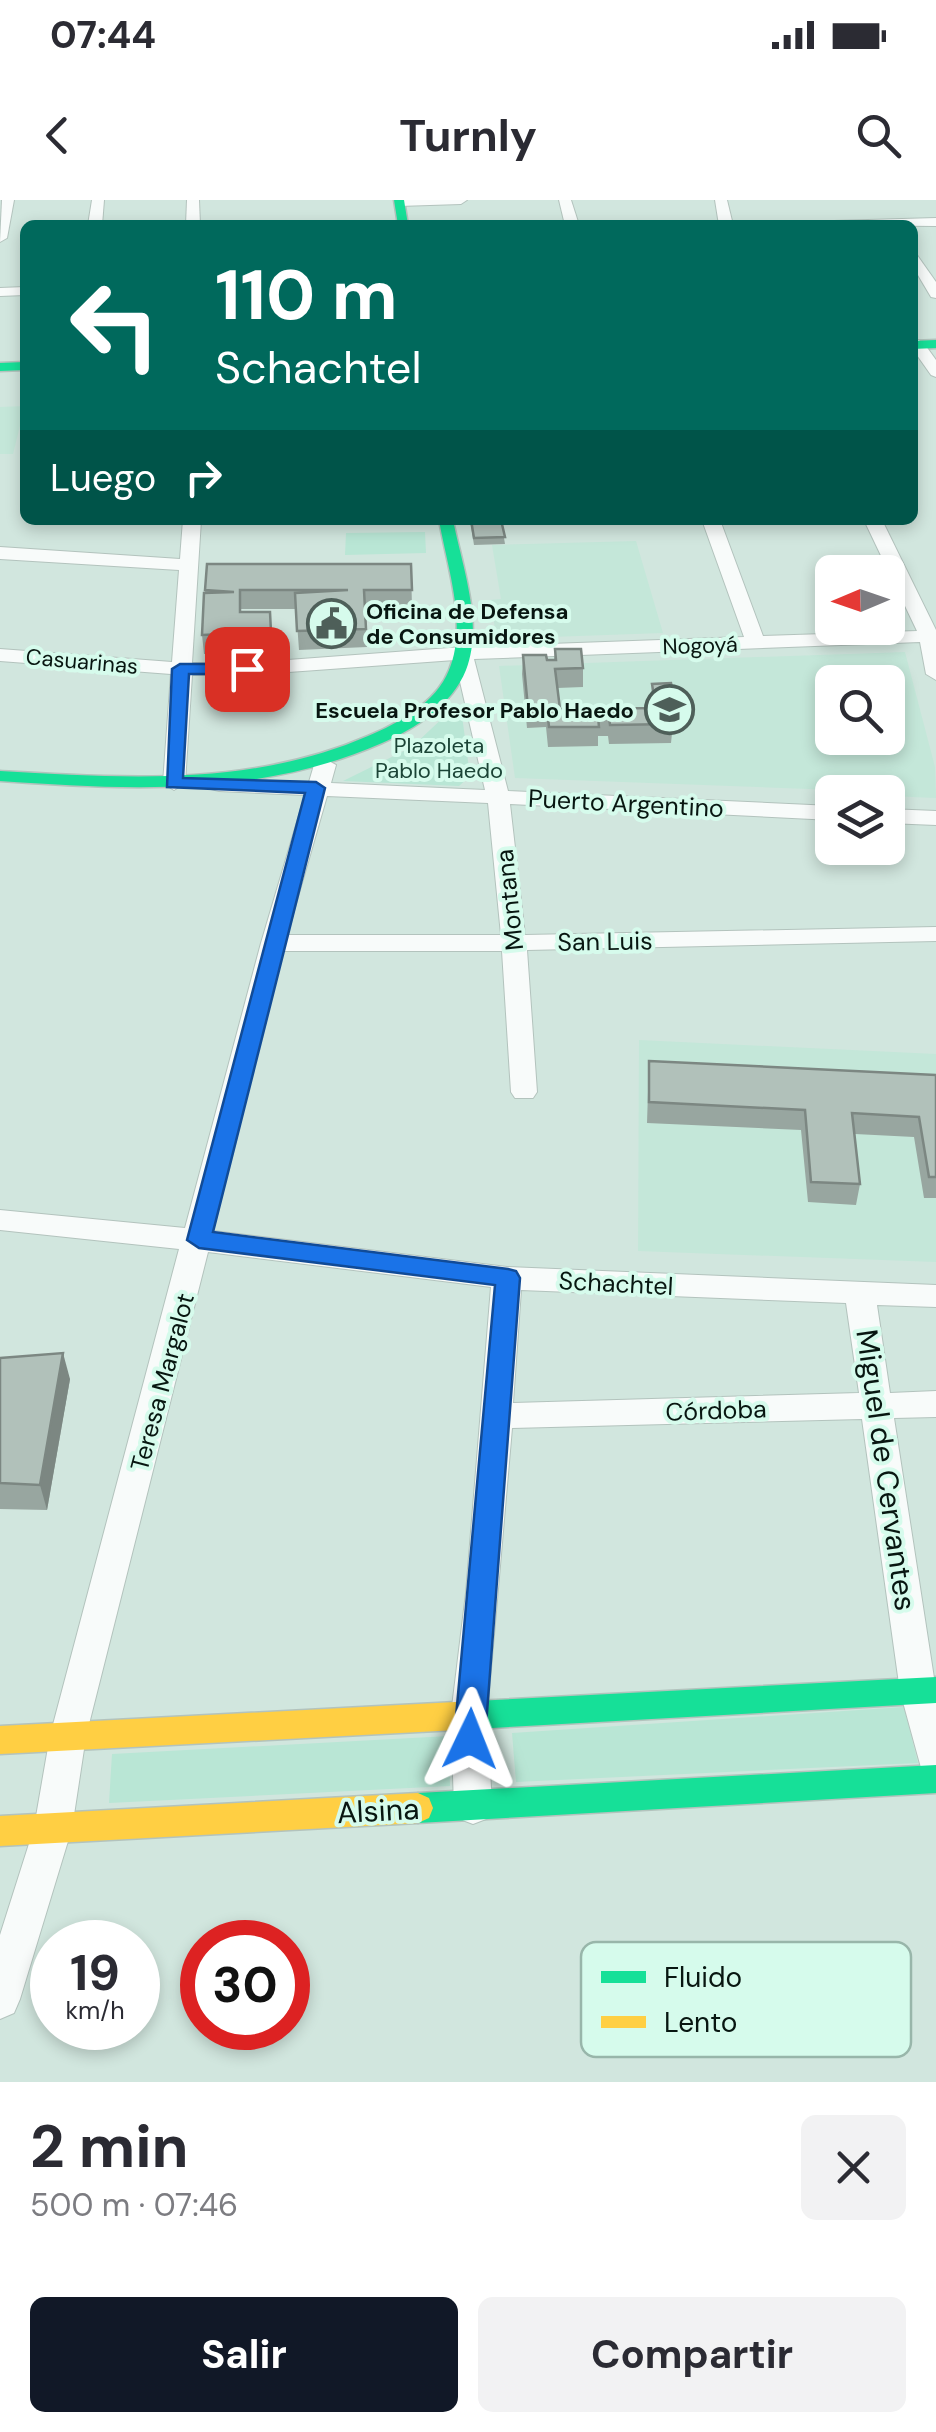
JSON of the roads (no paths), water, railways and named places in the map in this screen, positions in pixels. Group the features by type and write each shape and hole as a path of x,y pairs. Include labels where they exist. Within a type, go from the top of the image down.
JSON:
{"main road":[{"path":"0,776 219,784 320,776 435,704 449,688 463,653 447,525"},
{"path":"0,1740 927,1690"},
{"name":"Alsina","path":"0,1831 936,1779"}],"street":[{"path":"0,234 8,200"},
{"path":"400,209 460,200"},
{"path":"922,344 936,372"},
{"path":"174,783 192,525"},
{"path":"713,525 756,642"},
{"path":"876,525 933,636 936,674"},
{"path":"0,553 189,565"},
{"name":"Nogoyá","path":"463,653 933,636"},
{"name":"Casuarinas","path":"0,655 180,669 247,669 463,653"},
{"name":"Montana","path":"463,653 498,796 524,1092"},
{"name":"Puerto Argentino","path":"320,776 498,796 815,812"},
{"name":"Teresa Margalot","path":"0,1999 53,1828 68,1736 320,776"},
{"path":"905,817 936,818"},
{"name":"San Luis","path":"273,944 514,944 936,934"},
{"name":"Schachtel","path":"0,1220 508,1278 936,1296"},
{"path":"473,1806 468,1715 483,1593 508,1278"},
{"name":"Miguel de Cervantes","path":"860,1294 936,1763"},
{"name":"Córdoba","path":"496,1416 936,1404"}],"place":[{"name":"Oficina de Defensa de Consumidores","path":"331,624"},
{"name":"Escuela Profesor Pablo Haedo","path":"669,710"}],"park label":[{"name":"Plazoleta Pablo Haedo","path":"439,758"}]}
